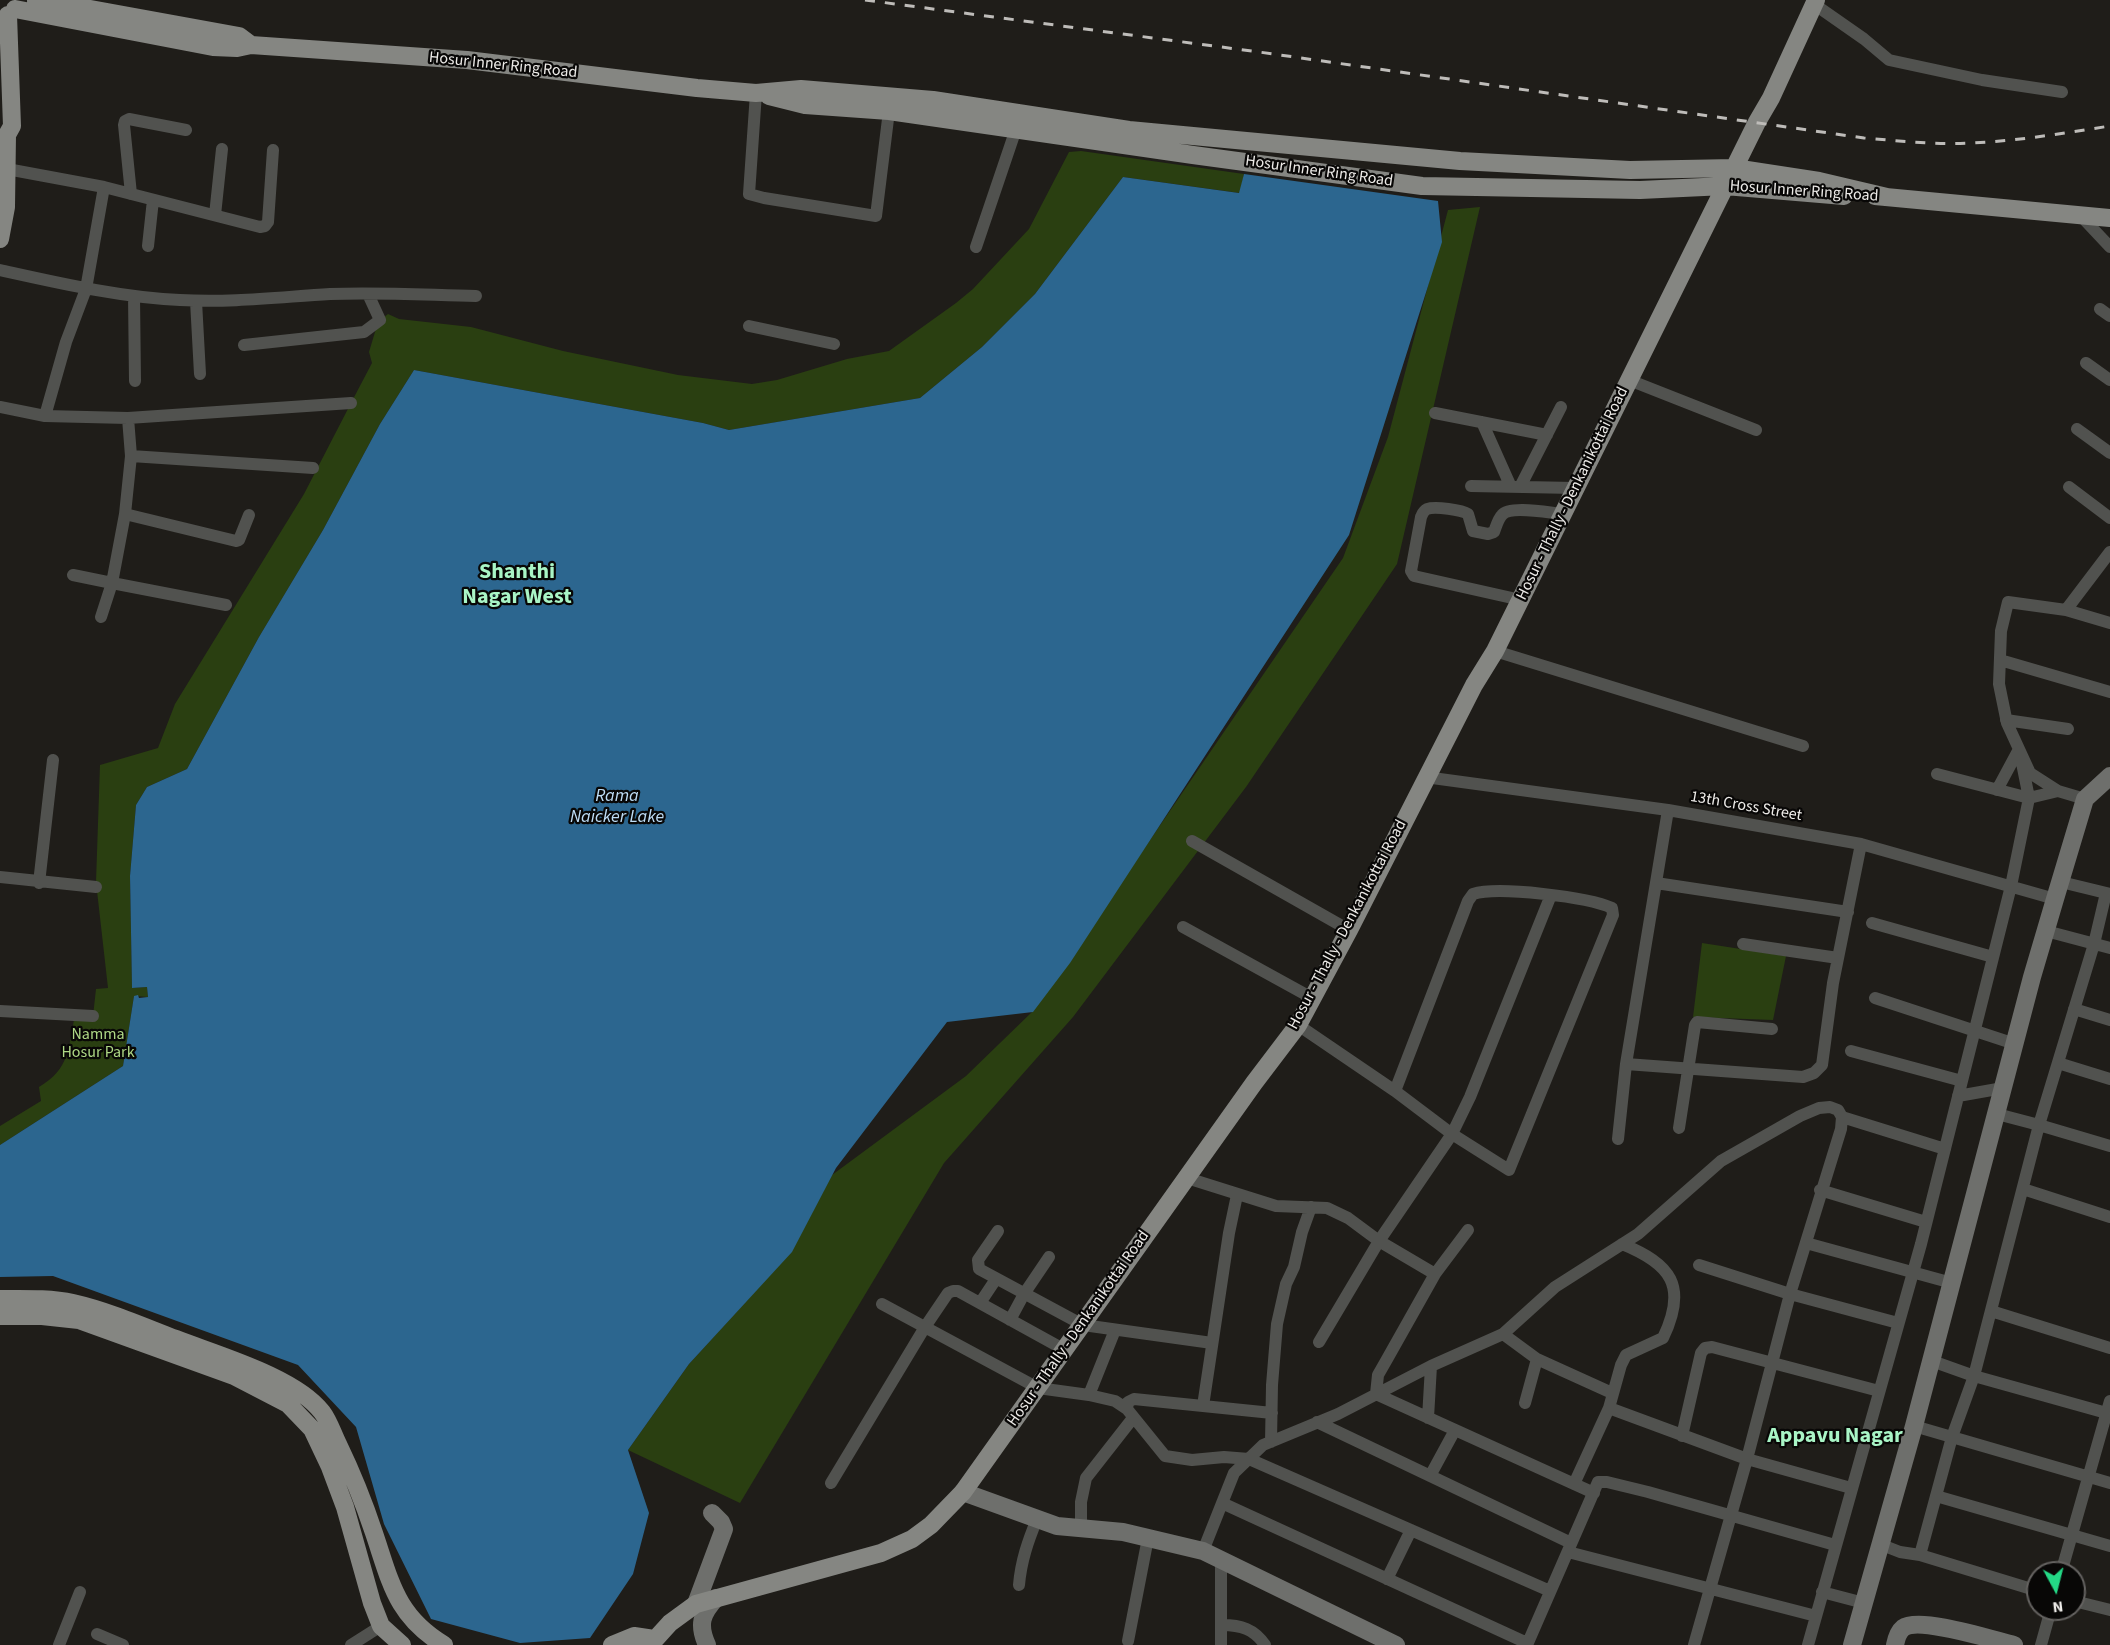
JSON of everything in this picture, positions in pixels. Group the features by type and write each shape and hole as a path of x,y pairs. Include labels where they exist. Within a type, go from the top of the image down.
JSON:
{"main road":[{"name":"Hosur - Thally - Denkanikottai Road","path":"612,1645 634,1636 656,1643 670,1623 696,1604 843,1564 912,1539 931,1525 963,1492 1254,1083 1298,1025 1349,930 1425,777 1521,600 1725,186 1771,98 1815,2"},
{"name":"Hosur Inner Ring Road","path":"13,8 213,47 237,48 250,45 467,60 756,93 806,105 889,111 1422,186 1640,190 1725,186 1887,197 2110,218"},
{"path":"0,239 6,207 7,169 4,131 12,126 13,8"},
{"name":"Hosur Inner Ring Road","path":"756,93 801,89 933,100 1129,130 1312,148 1507,163 1629,170 1734,168 1819,181 1887,197"},
{"path":"1506,188 1507,163"},
{"path":"0,1299 69,1302 98,1309 250,1367 296,1389 322,1412 344,1456 374,1533 386,1574 402,1607 415,1624 444,1645"},
{"path":"0,1316 42,1316 79,1320 234,1376 288,1404 312,1429 330,1467 345,1507 372,1603 381,1626 402,1645"}],"street":[{"path":"1815,2 1889,60 1982,80 2062,92"},
{"path":"756,93 748,194 876,216 889,111"},
{"path":"131,194 125,121 129,119 186,130"},
{"path":"976,247 1016,129"},
{"path":"215,215 222,149"},
{"path":"7,169 104,187 260,227 266,226 268,222 273,150"},
{"path":"45,416 66,342 86,289 104,187"},
{"path":"148,246 153,200"},
{"path":"2079,214 2110,247"},
{"path":"0,270 86,289 196,301 239,301 332,294 476,296"},
{"path":"244,345 364,332 380,320 368,294"},
{"path":"134,296 135,381"},
{"path":"196,301 200,374"},
{"path":"749,326 834,344"},
{"path":"2086,363 2110,380"},
{"path":"1629,381 1756,430"},
{"path":"0,407 45,416 128,418 351,403"},
{"path":"1516,487 1561,407"},
{"path":"1435,413 1547,435"},
{"path":"100,617 112,583 125,514 131,456 128,418"},
{"path":"1482,422 1516,487"},
{"path":"2077,429 2110,453"},
{"path":"131,456 313,468"},
{"path":"1471,486 1575,488"},
{"path":"2069,487 2110,518"},
{"path":"1521,600 1414,576 1412,571 1421,517 1430,508 1462,510 1468,514 1473,531 1488,534 1494,532 1500,517 1507,511 1563,514"},
{"path":"125,514 236,541 239,540 249,515"},
{"path":"2066,610 2110,552"},
{"path":"73,574 226,606"},
{"path":"2085,799 2058,791 2030,773 2009,726 1999,684 2001,631 2008,602 2066,610 2110,623"},
{"path":"1495,651 1803,746"},
{"path":"2000,660 2110,692"},
{"path":"2009,726 2035,723 2068,729"},
{"path":"1997,790 2019,749"},
{"path":"1808,1645 1834,1545 1913,1273 2011,886 2029,798 2019,749"},
{"path":"39,883 53,760"},
{"path":"1937,774 2029,798 2058,791"},
{"name":"13th Cross Street","path":"1425,777 1668,810 1861,844 2011,886 2108,893"},
{"path":"1852,1645 1932,1361 2046,931 2085,799 2107,782"},
{"path":"1618,1139 1626,1064 1668,810"},
{"path":"1192,841 1349,930"},
{"path":"1626,1064 1803,1077 1814,1073 1822,1065 1838,958 1861,844"},
{"path":"0,877 39,883 96,887"},
{"path":"1656,883 1848,912"},
{"path":"1298,1025 1395,1090 1452,1134 1509,1170 1613,915 1612,908 1551,895 1496,890 1473,894 1468,901 1395,1090"},
{"path":"1920,1555 1952,1437 1974,1376 2039,1125 2108,893"},
{"path":"1319,1342 1379,1241 1452,1134 1470,1097 1551,895"},
{"path":"1872,924 1993,957"},
{"path":"1183,927 1312,998"},
{"path":"2046,931 2110,948"},
{"path":"1743,944 1838,958"},
{"path":"1875,998 2015,1044"},
{"path":"2074,1009 2110,1020"},
{"path":"0,1011 93,1016"},
{"path":"1679,1128 1697,1022 1772,1029"},
{"path":"1851,1051 1962,1081"},
{"path":"2058,1063 2110,1079"},
{"path":"1958,1096 2003,1088"},
{"path":"1203,1551 1234,1473 1263,1445 1503,1334 1555,1287 1638,1234 1721,1161 1800,1116 1819,1108 1830,1107 1838,1110 1842,1117 1841,1129 1820,1190 1790,1294 1694,1645"},
{"path":"1996,1114 2110,1146"},
{"path":"1842,1117 1945,1149"},
{"path":"1187,1178 1276,1206 1327,1208 1348,1218 1379,1241 1435,1274"},
{"path":"2023,1189 2110,1216"},
{"path":"1820,1190 1926,1222"},
{"path":"1203,1406 1228,1233 1237,1195"},
{"path":"1271,1442 1277,1324 1286,1284 1294,1267 1302,1232 1311,1208"},
{"path":"1376,1394 1378,1375 1435,1274 1468,1230"},
{"path":"998,1231 978,1260 977,1264 981,1271 1083,1325 1212,1343"},
{"path":"1806,1243 1952,1283"},
{"path":"1574,1484 1609,1408 1626,1355 1663,1338 1673,1312 1670,1275 1657,1261 1622,1244"},
{"path":"1010,1320 1049,1257"},
{"path":"1699,1265 1790,1294 1898,1323"},
{"path":"980,1303 996,1279"},
{"path":"831,1483 948,1293 958,1291 1065,1350"},
{"path":"882,1304 1038,1388 1115,1401 1130,1414 1165,1456 1192,1460 1224,1457 1249,1459 1550,1591"},
{"path":"1991,1311 2110,1348"},
{"path":"1089,1395 1115,1330"},
{"path":"1503,1334 1537,1359 1612,1393"},
{"path":"1682,1436 1701,1353 1705,1348 1712,1347 1879,1391"},
{"path":"1525,1403 1537,1359"},
{"path":"1932,1361 1974,1376 2109,1409 2064,1561"},
{"path":"1428,1418 1431,1366"},
{"path":"1376,1394 1594,1492"},
{"path":"1081,1528 1081,1502 1086,1478 1130,1414 1128,1402 1134,1399 1272,1413"},
{"path":"1609,1408 1747,1458 1851,1488"},
{"path":"1317,1422 1430,1476 1569,1548 1710,1589 1816,1616"},
{"path":"1914,1426 2110,1483"},
{"path":"1430,1476 1455,1430"},
{"path":"1222,1503 1527,1644 1598,1482 1607,1482 1731,1515 1834,1545"},
{"path":"963,1492 1057,1526 1123,1532 1203,1551 1396,1645"},
{"path":"1936,1496 2110,1546"},
{"path":"696,1604 724,1529 721,1522 712,1514"},
{"path":"1019,1585 1020,1567 1025,1548 1037,1519"},
{"path":"1387,1579 1411,1530"},
{"path":"1128,1641 1148,1538"},
{"path":"1882,1545 2026,1587"},
{"path":"1221,1560 1221,1645"},
{"path":"59,1645 80,1592"},
{"path":"1822,1592 1864,1603"},
{"path":"707,1645 702,1631 702,1620 706,1609 716,1598"},
{"path":"2086,1604 2110,1610"},
{"path":"2041,1645 2048,1621"},
{"path":"1895,1645 1897,1637 1904,1628 1918,1624 1942,1627 2014,1645"},
{"path":"1222,1625 1239,1625 1265,1645"},
{"path":"351,1645 381,1626"},
{"path":"97,1634 121,1645"}],"green space":[{"name":"Namma Hosur Park","path":"1081,151 1244,174 1240,193 1123,177 1035,294 982,347 920,398 729,430 703,423 414,370 380,424 323,530 259,637 187,769 147,787 136,805 130,876 132,988 147,987 148,997 134,996 123,1066 0,1145 0,1126 41,1101 39,1087 57,1073 62,1065 69,1048 75,1015 93,1016 96,989 108,988 96,882 100,765 158,748 175,704 304,494 372,363 369,352 378,322 388,314 399,319 471,327 563,351 678,375 752,384 777,380 847,359 889,351 956,303 973,289 1029,229 1069,152"},
{"path":"1480,207 1397,564 1246,787 1073,1017 944,1163 740,1503 628,1450 689,1364 791,1252 832,1175 966,1076 1033,1011 1343,558 1388,437 1448,210"},
{"path":"1702,943 1786,956 1773,1020 1693,1017"}],"water":[{"name":"Rama Naicker Lake","path":"1244,174 1438,201 1442,242 1349,535 1070,963 1033,1012 947,1022 836,1168 792,1252 689,1364 628,1450 649,1513 633,1574 590,1638 520,1643 431,1619 384,1524 356,1427 298,1365 53,1276 0,1277 0,1145 123,1066 134,996 148,997 147,987 132,988 130,876 136,805 147,787 187,769 259,637 323,530 380,424 414,370 703,423 729,430 920,398 982,347 1035,294 1123,177 1239,193"}],"railway":[{"path":"865,0 1259,52 1864,138 1931,143 1971,143 2024,139 2110,126"}],"district":[{"name":"Shanthi Nagar West","path":"517,586"},
{"name":"Appavu Nagar","path":"1835,1437"}]}
